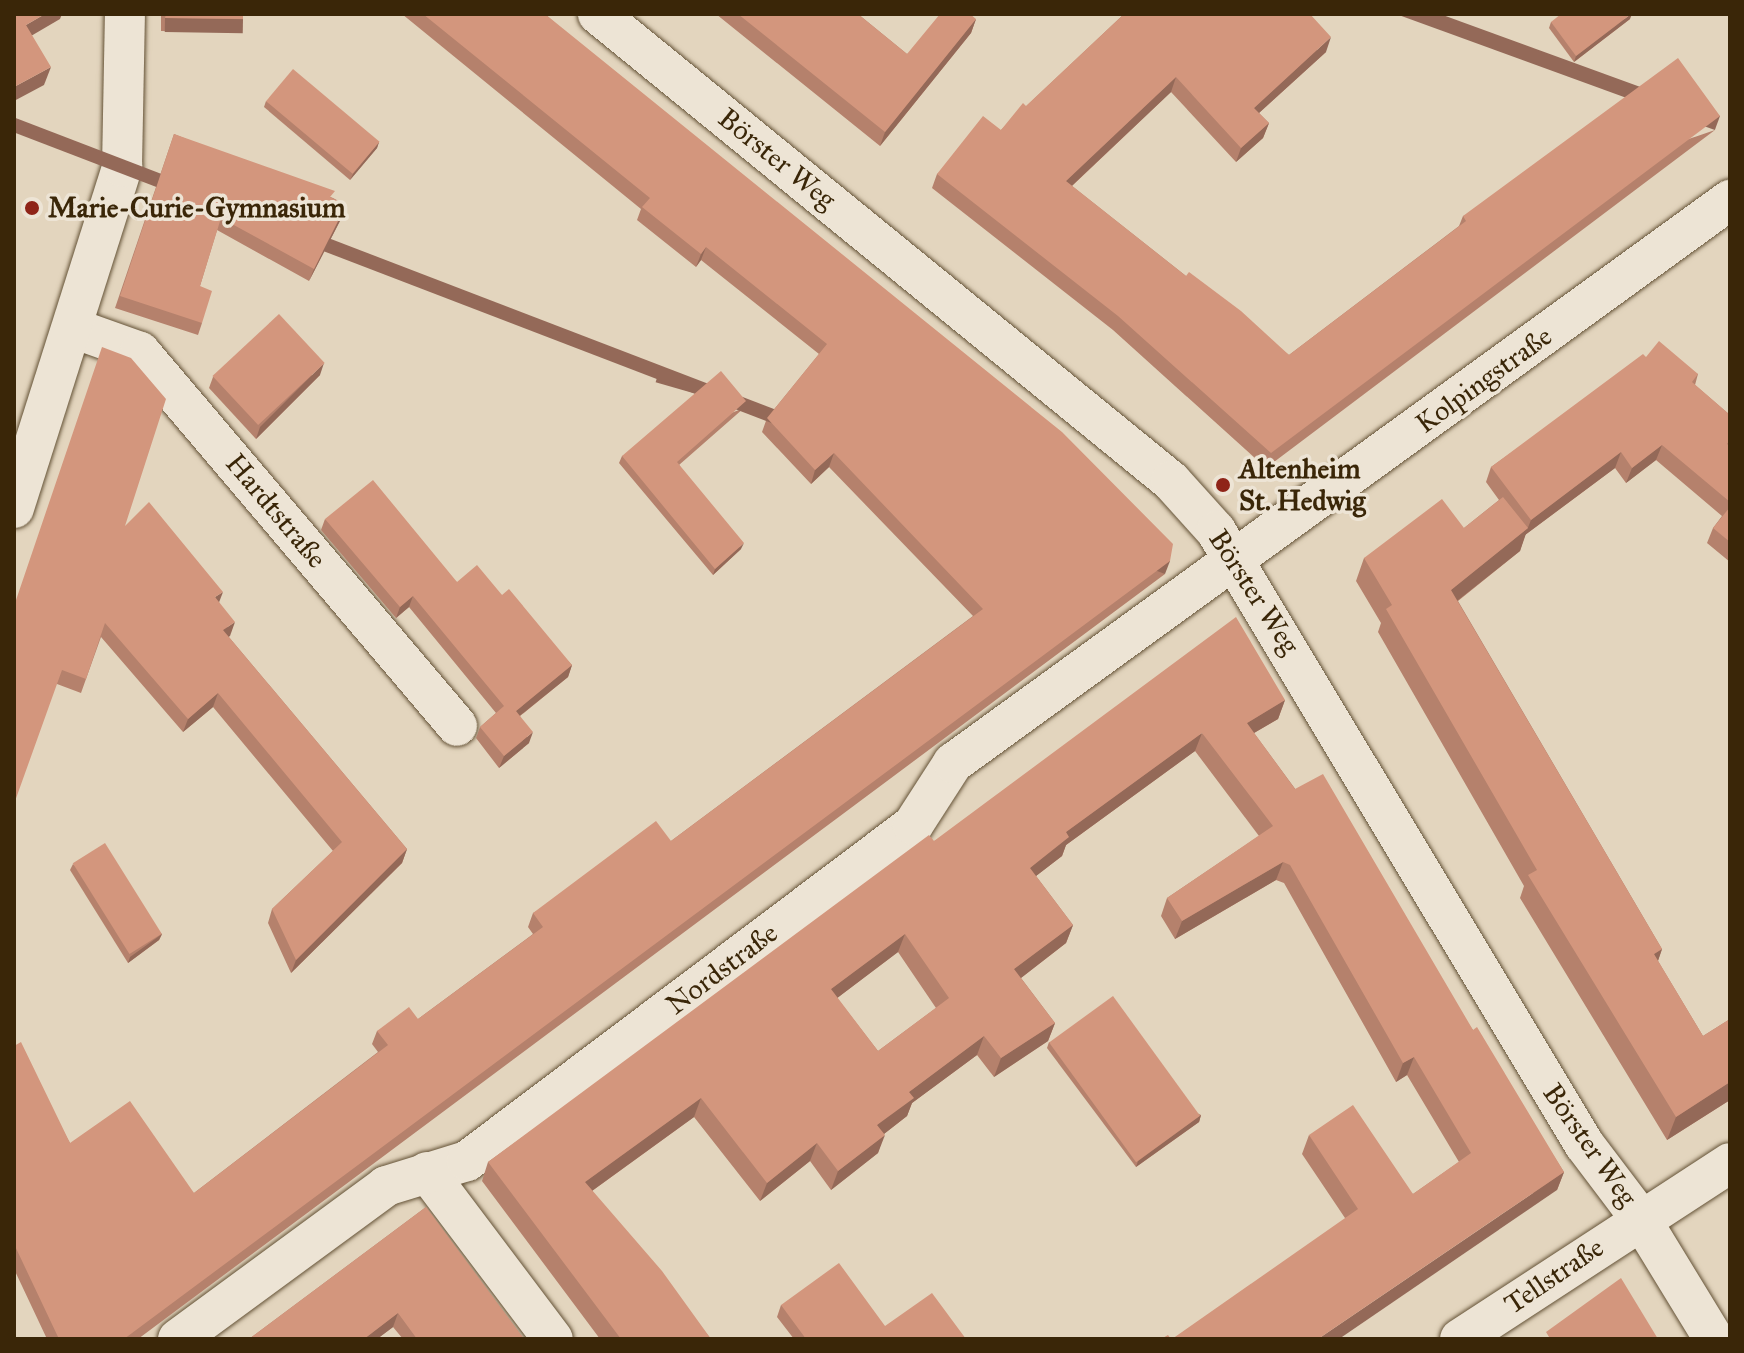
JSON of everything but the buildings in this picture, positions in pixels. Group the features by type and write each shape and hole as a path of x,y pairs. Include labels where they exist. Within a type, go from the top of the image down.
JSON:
{"street":[{"path":"14,508 122,167 125,14"},
{"name":"Börster Weg","path":"598,14 1171,481 1238,561 1576,1131 1640,1218 1714,1339"},
{"name":"Kolpingstraße","path":"1238,561 1730,200"},
{"name":"Hardtstraße","path":"73,328 140,352 457,726"},
{"name":"Nordstraße","path":"178,1339 386,1186 467,1161 913,825 953,763 1160,610 1238,561"},
{"name":"Tellstraße","path":"1460,1339 1640,1218 1730,1163"},
{"path":"427,1172 553,1339"}],"place":[{"name":"Marie-Curie-Gymnasium","path":"32,208"},
{"name":"Altenheim St. Hedwig","path":"1223,485"}]}
